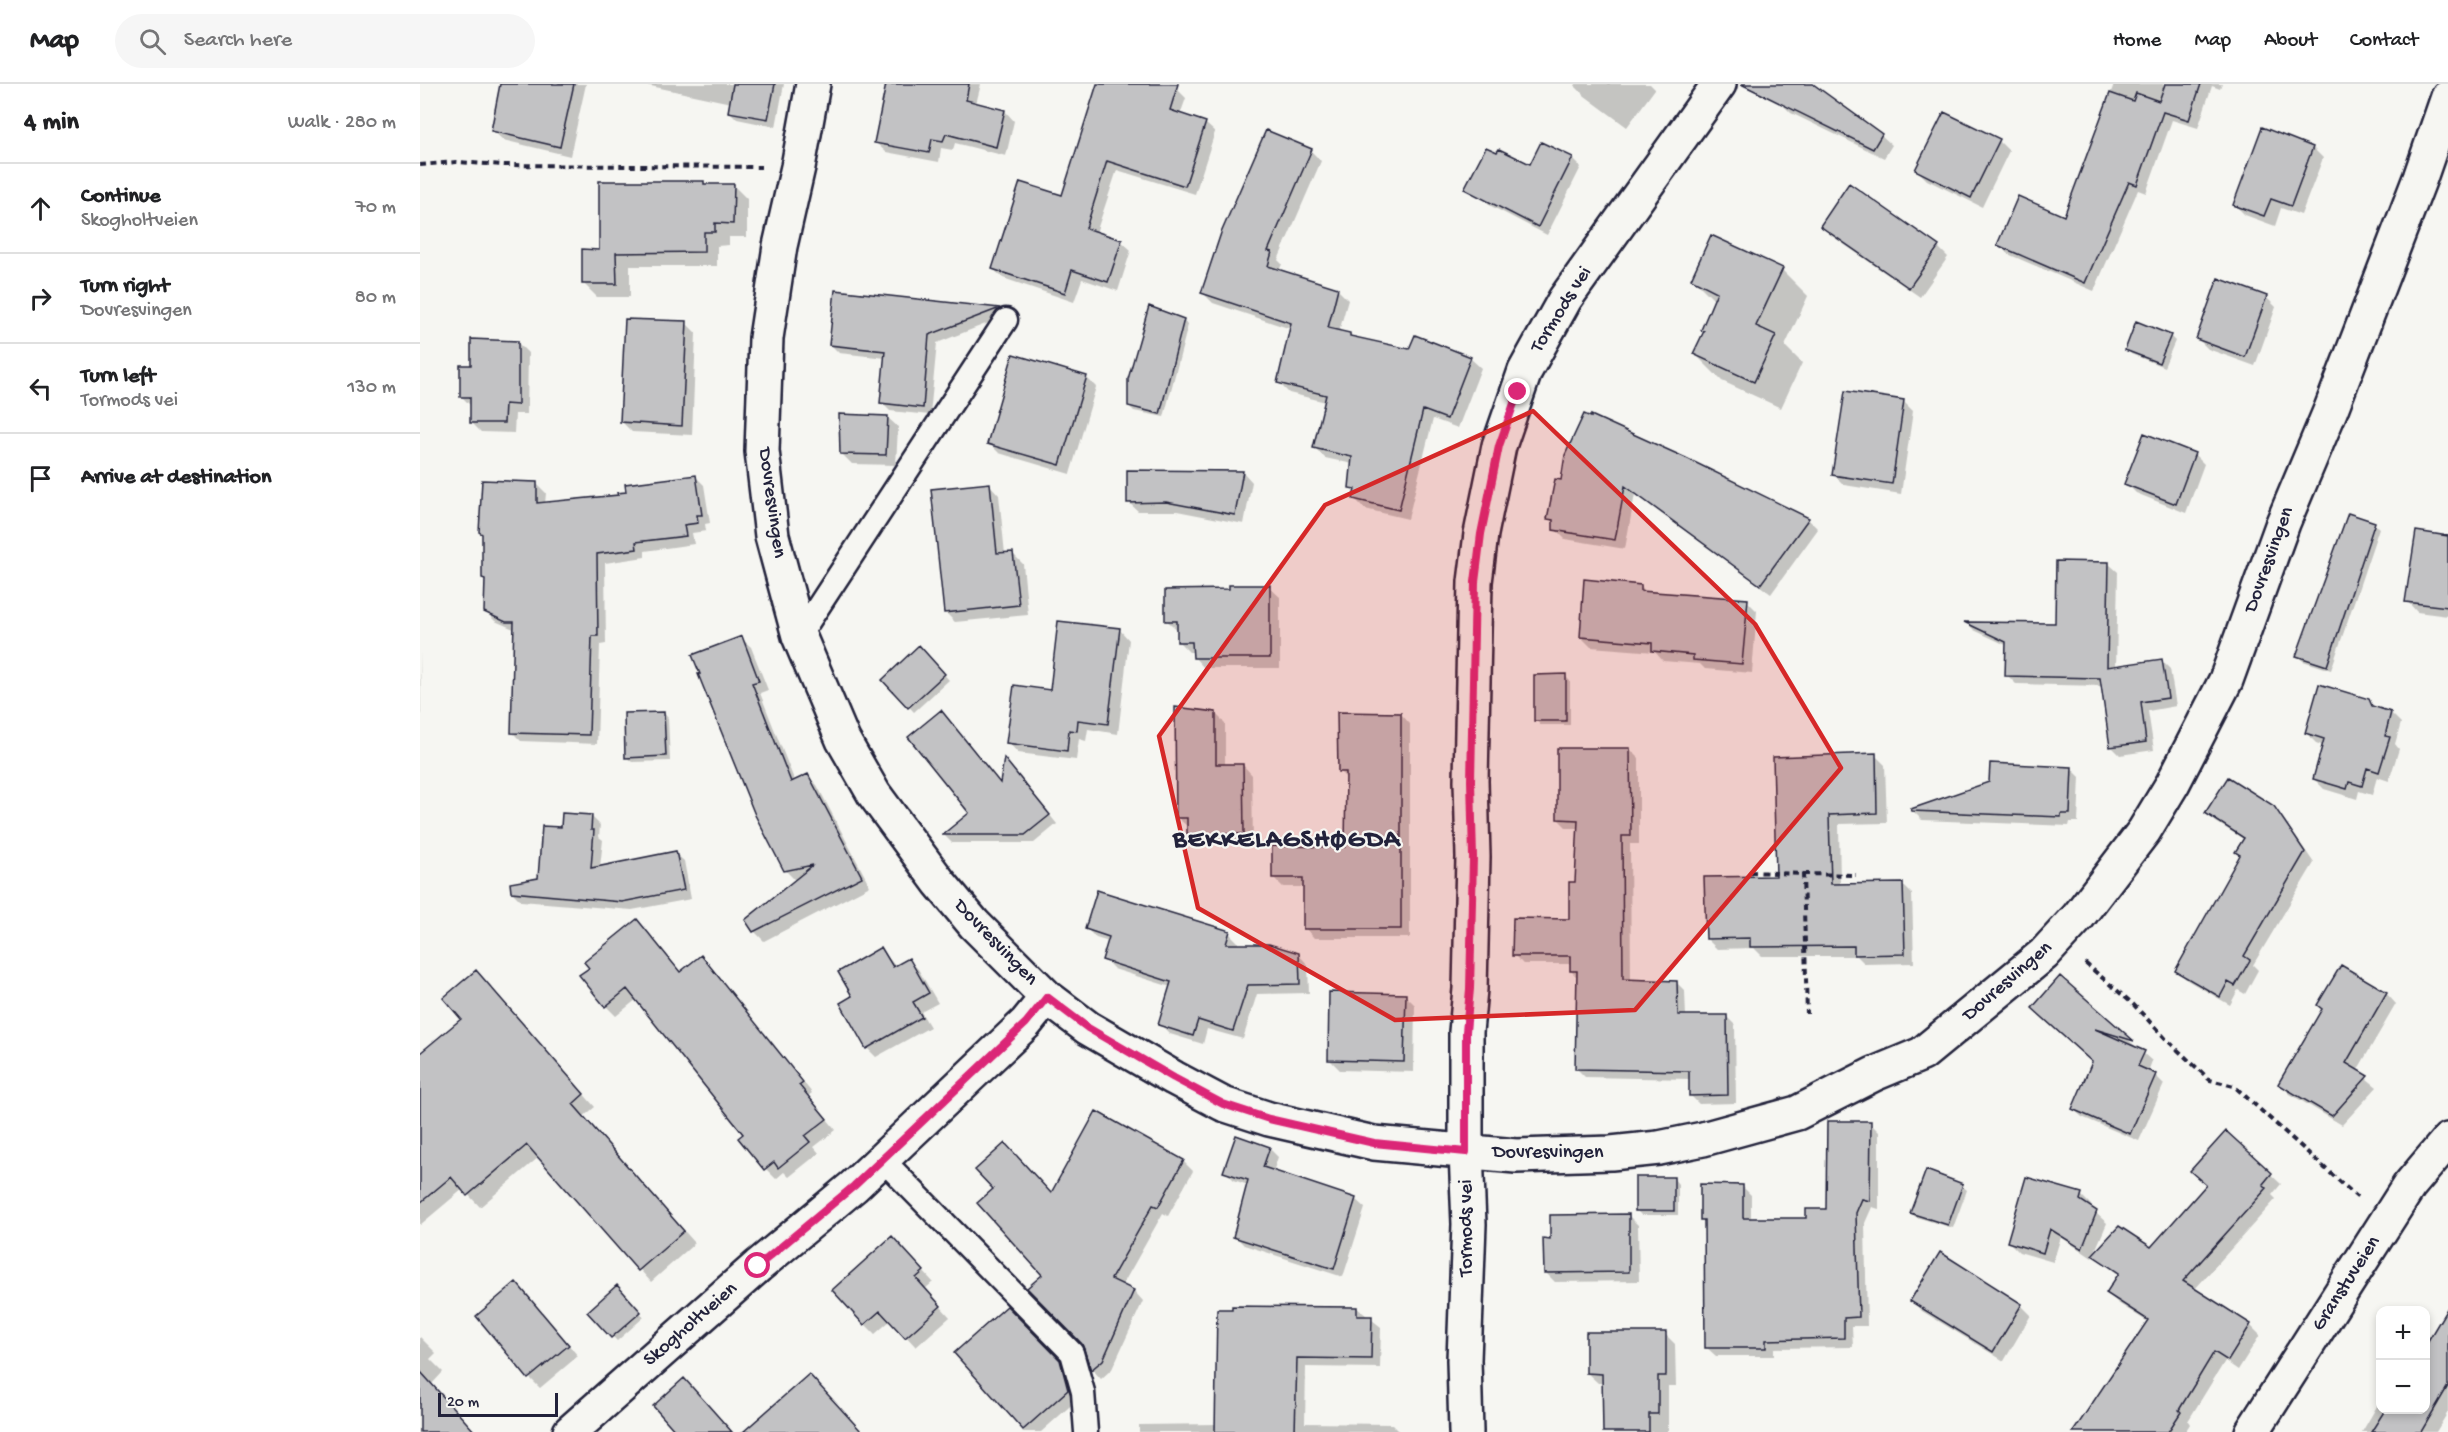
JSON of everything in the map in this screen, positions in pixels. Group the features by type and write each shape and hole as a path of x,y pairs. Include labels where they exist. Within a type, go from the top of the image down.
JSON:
{"street":[{"name":"Dovresvingen","path":"813,84 798,167 780,246 766,338 761,434 772,536 799,636 843,741 874,794 939,882 974,924 1047,997 1088,1028 1174,1078 1223,1104 1269,1119 1374,1143 1516,1156 1611,1153 1703,1139 1797,1113 1874,1074 1922,1054 2044,954 2078,917 2144,831 2173,783 2226,680 2283,523 2331,409 2420,178 2448,97"},
{"name":"Tormods vei","path":"1466,1432 1464,1360 1469,1224 1466,1152 1466,1032 1470,989 1473,857 1471,781 1475,582 1481,534 1499,446 1525,371 1565,298 1719,84"},
{"name":"Skogholtveien","path":"570,1432 766,1259 854,1186 1026,1023 1047,997"},
{"name":"Granstuveien","path":"2252,1432 2409,1186 2448,1140"}],"lane":[{"path":"799,636 1006,320"},
{"path":"882,1159 1072,1353 1083,1392 1086,1432"}],"path":[{"path":"420,165 456,162 504,165 798,167"},
{"path":"1750,872 1856,875"},
{"path":"1803,874 1807,1014"},
{"path":"2057,939 2133,1004 2210,1080 2234,1086 2331,1175 2387,1222"}],"highlighted area":[{"path":"1533,411 1755,624 1841,768 1635,1010 1395,1020 1198,908 1159,736 1325,505"}],"building":[{"path":"500,84 574,84 560,147 491,131"},
{"path":"733,84 775,84 768,119 728,112"},
{"path":"886,84 969,84 966,100 1005,110 996,147 946,134 943,141 932,139 929,153 874,143"},
{"path":"1097,84 1178,84 1170,110 1206,122 1185,186 1107,161 1086,228 1122,240 1108,282 1072,270 1065,293 992,269 1020,182 1062,195"},
{"path":"1741,84 1813,84 1882,134 1873,149"},
{"path":"2165,84 2201,84 2189,120 2163,112 2137,185 2129,182 2085,283 1997,245 2018,196 2064,216 2110,93 2133,101 2136,93 2159,101"},
{"path":"1944,112 2000,139 1971,198 1915,170"},
{"path":"2262,127 2313,147 2291,206 2271,199 2264,216 2233,205"},
{"path":"1266,130 1312,149 1268,251 1272,252 1268,266 1338,288 1328,328 1350,333 1350,336 1409,349 1415,335 1471,357 1447,419 1423,410 1399,510 1353,499 1355,489 1349,488 1352,457 1313,448 1326,395 1277,383 1291,323 1201,293 1221,233"},
{"path":"1541,142 1573,157 1538,227 1464,189 1486,147 1497,152 1499,149 1530,164"},
{"path":"599,181 704,181 704,184 734,184 733,224 715,223 715,232 704,232 704,252 616,253 617,284 582,284 582,249 599,250"},
{"path":"1849,183 1939,246 1909,288 1820,226"},
{"path":"1711,235 1783,268 1756,326 1776,335 1754,382 1693,354 1704,331 1701,330 1717,292 1691,279"},
{"path":"2218,278 2267,296 2245,357 2196,339"},
{"path":"835,290 1000,308 929,335 923,408 880,403 885,351 829,345"},
{"path":"1149,306 1184,319 1160,414 1128,406 1128,379"},
{"path":"625,319 687,321 682,426 620,422"},
{"path":"2136,321 2171,335 2159,363 2125,350"},
{"path":"471,339 518,341 518,405 505,404 504,423 470,423 470,397 460,397 460,365 471,365"},
{"path":"1013,354 1087,376 1060,465 987,444"},
{"path":"1845,391 1904,400 1892,484 1832,475"},
{"path":"839,414 888,416 886,455 840,454"},
{"path":"1584,414 1591,417 1591,415 1686,458 1809,518 1760,585 1625,486 1615,540 1553,530 1553,520 1547,519 1555,479 1561,480 1565,455"},
{"path":"2144,433 2195,453 2176,504 2124,484"},
{"path":"1127,470 1243,471 1235,515 1166,502 1127,503"},
{"path":"696,475 702,515 697,515 698,523 684,525 686,536 636,542 637,549 597,554 598,636 592,636 589,735 511,733 514,622 506,622 484,612 485,579 482,578 482,534 479,532 482,480 537,482 537,503 618,495 617,493 626,492 625,484"},
{"path":"990,483 997,553 1013,552 1019,605 944,613 931,489"},
{"path":"2348,513 2375,522 2327,666 2296,656"},
{"path":"2416,531 2448,536 2448,607 2405,602"},
{"path":"2056,561 2109,562 2107,667 2162,659 2168,698 2141,702 2146,742 2110,747 2100,678 2005,676 2006,642 1964,622 2055,623"},
{"path":"1584,579 1641,585 1641,591 1748,599 1742,664 1693,660 1693,655 1652,651 1652,643 1580,637"},
{"path":"1229,585 1270,585 1270,658 1193,658 1192,642 1177,642 1177,621 1165,621 1165,590 1229,589"},
{"path":"1058,621 1120,628 1108,724 1078,720 1077,731 1069,730 1067,751 1006,743 1014,685 1050,690"},
{"path":"742,636 759,681 752,683 791,782 808,774 862,877 753,932 745,920 813,865 784,871 755,815 692,655"},
{"path":"919,645 945,674 908,708 882,680"},
{"path":"1566,674 1566,721 1534,721 1534,675"},
{"path":"2319,684 2369,699 2372,706 2391,712 2385,736 2390,737 2379,772 2367,768 2362,786 2349,782 2347,789 2313,779 2324,739 2305,733"},
{"path":"1175,707 1216,712 1216,764 1243,764 1244,834 1187,834 1187,818 1176,818"},
{"path":"941,710 1000,783 1004,758 1050,815 1025,835 942,835 969,813 908,737"},
{"path":"664,712 666,756 625,758 624,713"},
{"path":"1337,712 1401,713 1401,929 1303,929 1303,878 1272,878 1272,846 1345,847 1346,772 1338,772"},
{"path":"1557,748 1630,748 1631,836 1622,836 1623,979 1677,981 1678,1015 1727,1015 1728,1095 1689,1096 1689,1071 1575,1069 1577,971 1570,971 1570,956 1512,956 1513,918 1569,919 1569,882 1575,882 1578,820 1557,819"},
{"path":"1876,753 1877,813 1829,815 1831,884 1903,883 1905,954 1854,955 1854,946 1750,947 1750,938 1706,939 1704,877 1776,876 1773,757"},
{"path":"1990,763 2072,767 2070,814 2061,814 2061,817 1912,811 1911,809 1989,782"},
{"path":"2228,777 2274,806 2305,852 2244,956 2250,960 2235,986 2228,982 2220,997 2175,971 2240,855 2235,852 2244,838 2205,813"},
{"path":"562,813 592,815 591,830 594,830 591,868 676,851 684,890 622,902 511,892 510,883 538,878 542,826 561,827"},
{"path":"1097,890 1230,931 1226,944 1269,944 1299,953 1300,984 1248,985 1233,1031 1198,1020 1193,1036 1158,1025 1171,982 1102,960 1109,937 1085,929"},
{"path":"637,919 680,972 701,955 803,1082 799,1085 827,1119 805,1136 810,1142 778,1168 774,1162 764,1170 738,1138 743,1134 627,989 605,1007 579,975 589,968 584,962"},
{"path":"881,947 893,967 909,958 929,993 913,1002 922,1017 866,1049 840,1003 852,996 838,972"},
{"path":"2341,965 2387,992 2346,1063 2368,1076 2332,1116 2278,1084 2322,1009 2317,1005"},
{"path":"476,970 584,1094 573,1104 684,1231 638,1271 527,1145 467,1196 451,1177 420,1203 420,1053 461,1019 443,998"},
{"path":"2060,976 2134,1041 2095,1029 2145,1051 2138,1066 2156,1074 2130,1134 2072,1109 2092,1062 2032,1008"},
{"path":"1329,992 1406,994 1404,1062 1328,1060"},
{"path":"1096,1111 1184,1160 1158,1207 1153,1205 1111,1279 1134,1290 1103,1360 1091,1370 1082,1344 1027,1288 1042,1275 977,1203 993,1189 975,1170 1005,1143 1051,1193"},
{"path":"1827,1121 1871,1121 1870,1201 1862,1199 1856,1213 1859,1317 1844,1318 1844,1338 1766,1340 1766,1348 1705,1348 1704,1220 1700,1220 1700,1184 1743,1185 1743,1218 1806,1218 1806,1209 1826,1209"},
{"path":"2226,1131 2272,1173 2263,1184 2267,1188 2183,1281 2251,1324 2228,1361 2214,1352 2168,1432 2073,1432 2148,1320 2106,1293 2119,1273 2092,1255 2119,1226 2151,1247 2206,1185 2190,1171"},
{"path":"1236,1135 1270,1147 1263,1167 1356,1198 1334,1269 1233,1237 1248,1180 1223,1172"},
{"path":"1926,1170 1963,1184 1948,1225 1910,1213"},
{"path":"1635,1177 1674,1177 1674,1211 1635,1211"},
{"path":"2026,1177 2082,1193 2080,1200 2097,1211 2082,1249 2050,1229 2043,1253 2007,1242"},
{"path":"1629,1214 1629,1272 1544,1273 1543,1238 1550,1239 1550,1215"},
{"path":"892,1236 924,1271 916,1278 941,1306 905,1338 880,1311 864,1325 832,1290"},
{"path":"1940,1252 2022,1304 1993,1352 1910,1301"},
{"path":"516,1282 569,1345 528,1379 476,1316"},
{"path":"617,1285 641,1312 611,1338 587,1312"},
{"path":"1007,1306 1060,1360 1068,1390 1023,1430 954,1353"},
{"path":"1232,1306 1357,1307 1357,1316 1372,1316 1371,1359 1297,1358 1295,1432 1215,1432 1217,1309 1232,1309"},
{"path":"2448,1307 2448,1386 2421,1432 2371,1432 2382,1414 2430,1414 2430,1337"},
{"path":"1586,1332 1666,1332 1666,1376 1658,1376 1658,1414 1649,1414 1649,1432 1603,1432 1602,1374 1586,1373"},
{"path":"420,1371 475,1432 420,1432"},
{"path":"809,1374 862,1432 743,1432"},
{"path":"684,1378 732,1432 676,1432 653,1406"}],"district":[{"name":"BEKKELAGSHØGDA","path":"1287,841"}],"route":[{"path":"758,1266 854,1186 1026,1023 1047,997 1088,1028 1223,1104 1269,1119 1374,1143 1466,1152 1466,1032 1470,989 1473,857 1471,781 1475,582 1481,534 1499,446 1518,392"}]}
